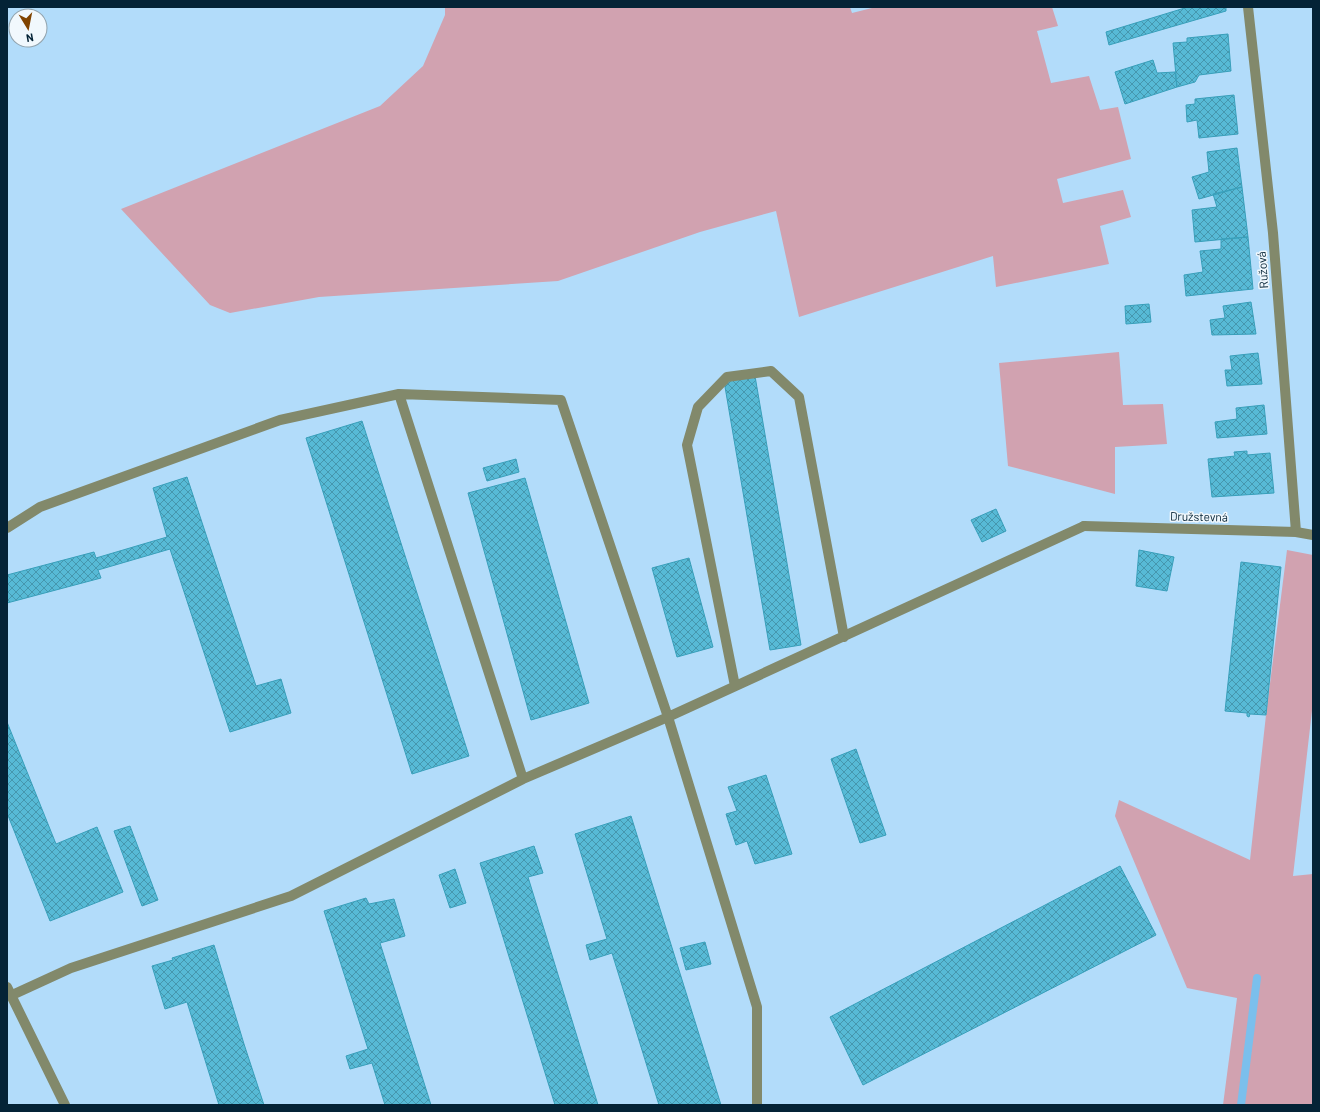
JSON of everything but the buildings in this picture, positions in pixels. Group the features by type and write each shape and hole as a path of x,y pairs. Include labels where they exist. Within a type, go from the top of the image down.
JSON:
{"street":[{"name":"Ružová","path":"1248,7 1272,233 1296,532"},
{"path":"65,1105 9,992 71,968 291,896 523,779 668,717 844,638 799,397 771,371 727,377 698,407 687,445 736,686"},
{"path":"399,394 523,779"},
{"path":"7,528 40,507 280,420 399,394 561,400 668,717 757,1007 757,1105"},
{"name":"Družstevná","path":"844,638 1084,526 1296,532 1313,535"}],"shaded area":[{"path":"445,7 850,7 852,13 876,7 1052,7 1058,26 1037,31 1051,83 1089,76 1100,110 1118,107 1131,159 1057,179 1063,203 1123,190 1131,217 1100,226 1109,264 996,287 993,256 799,317 776,211 700,232 558,281 319,297 230,313 210,305 121,209 380,106 423,66 445,15"},
{"path":"1119,352 1123,405 1163,404 1167,444 1115,447 1115,494 1008,466 999,363"},
{"path":"1287,550 1313,555 1313,702 1293,876 1313,874 1313,1105 1223,1105 1237,998 1187,988 1115,816 1119,800 1250,860 1266,715"}],"waterway":[{"path":"1241,1105 1257,978"}]}
